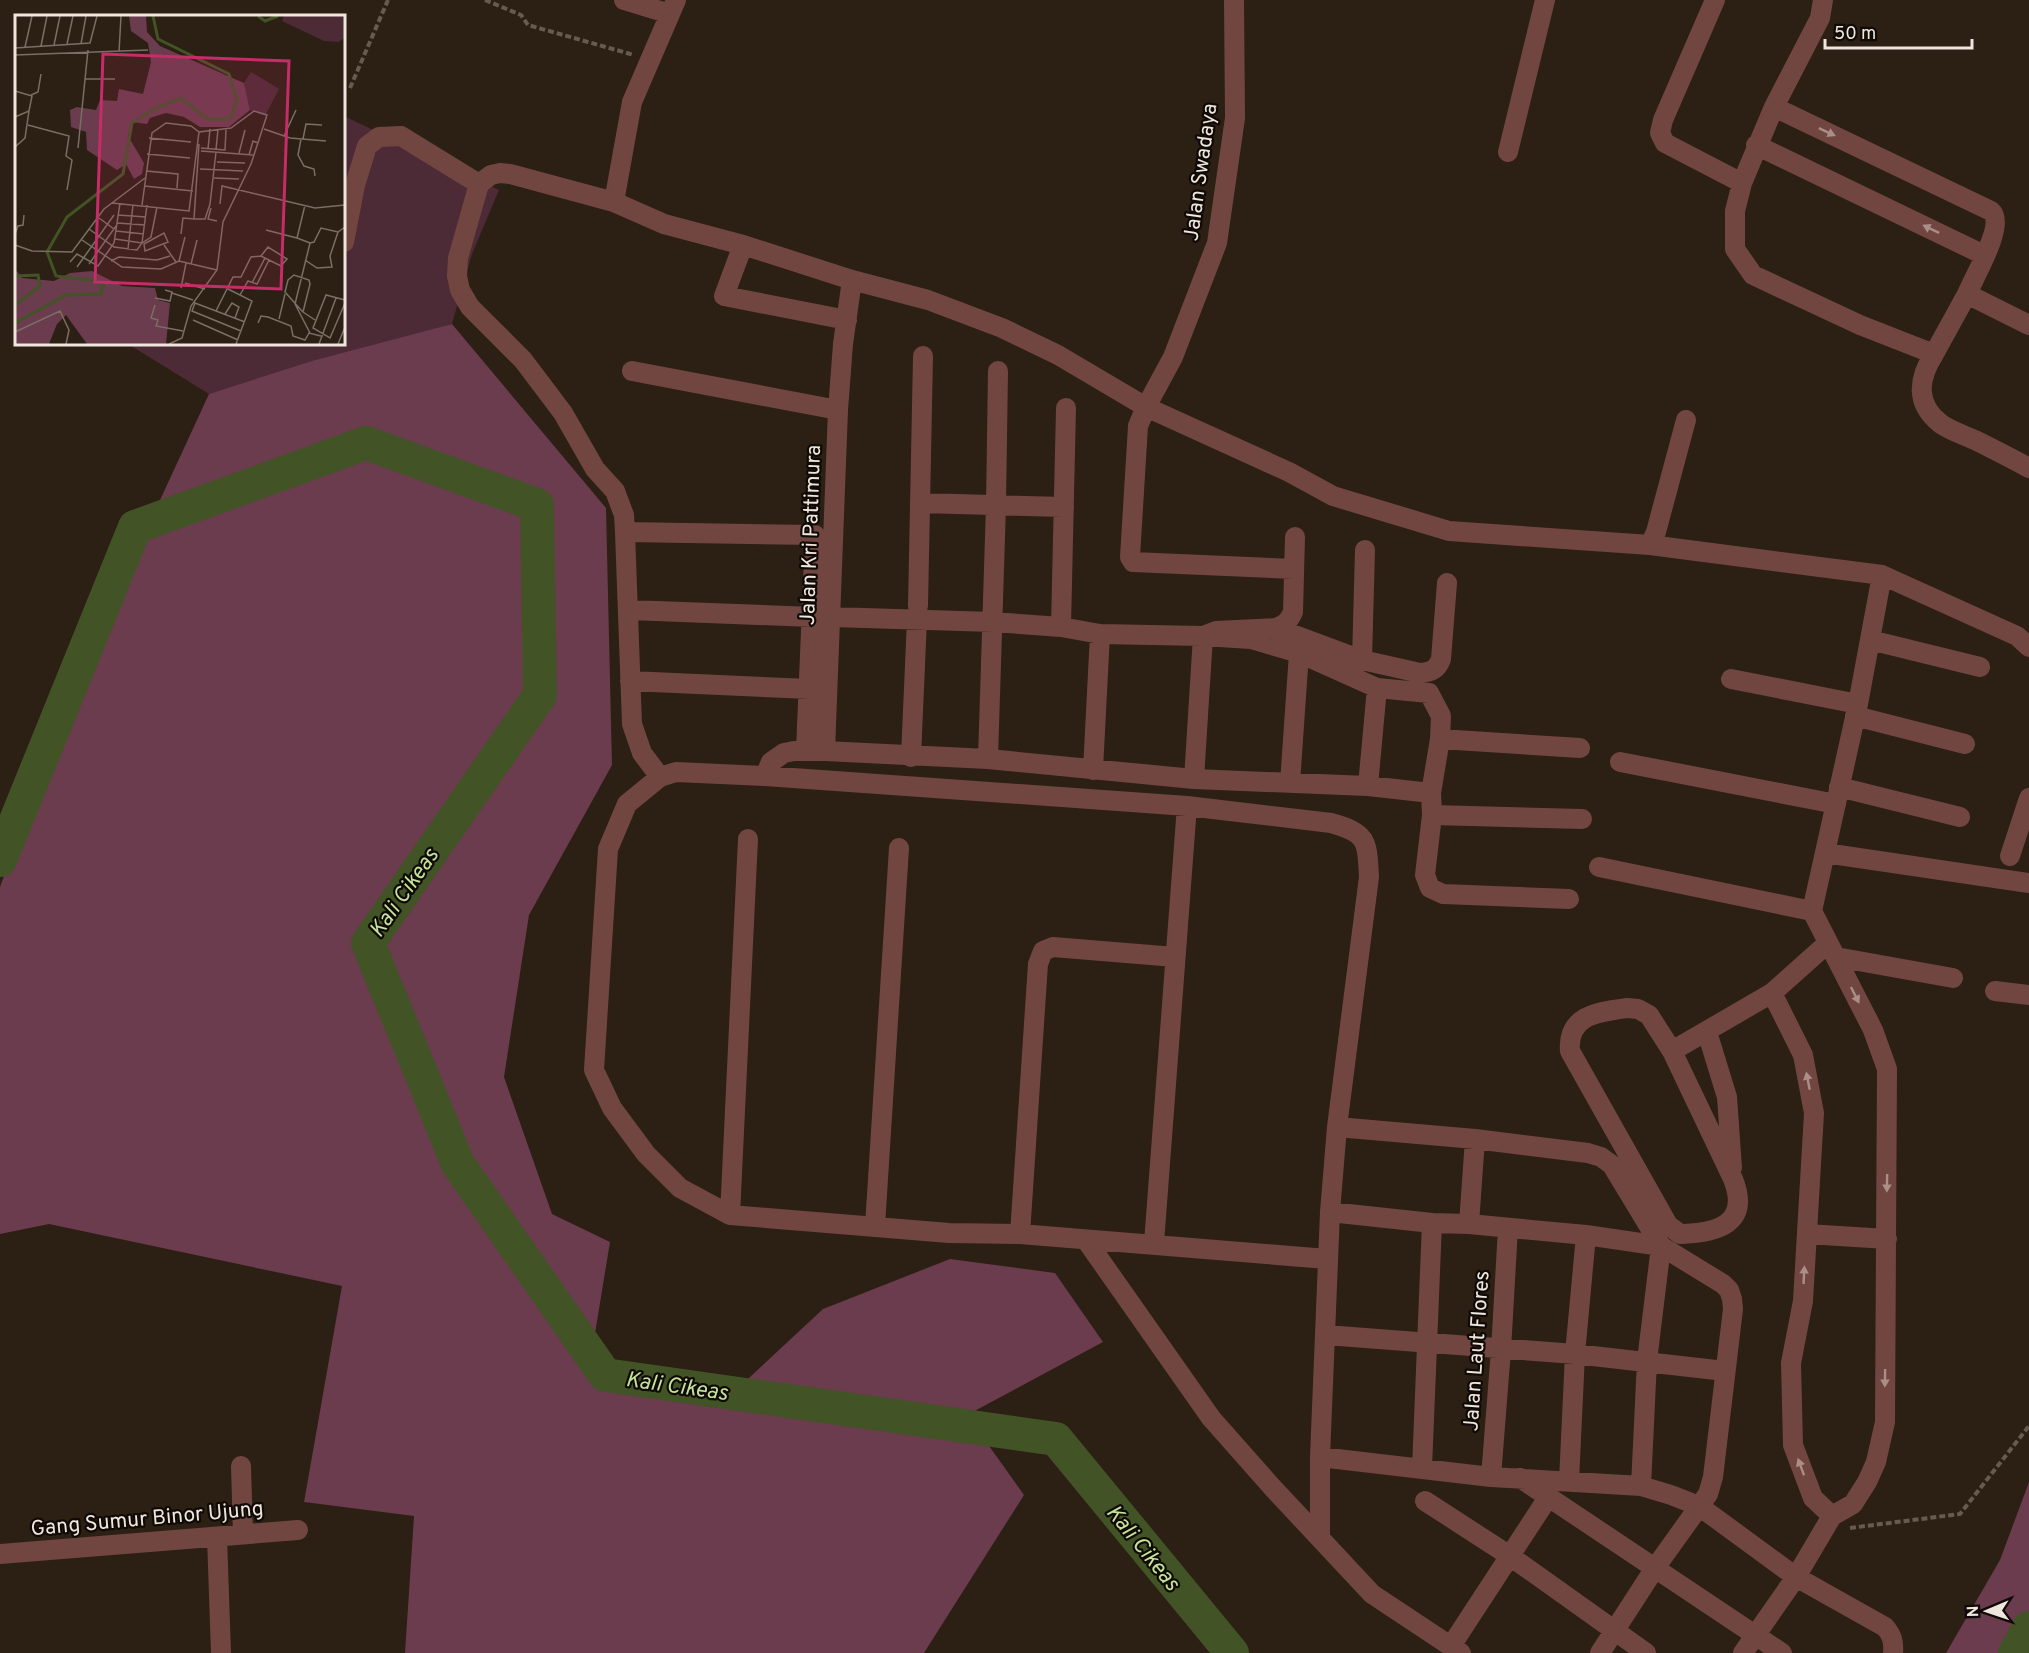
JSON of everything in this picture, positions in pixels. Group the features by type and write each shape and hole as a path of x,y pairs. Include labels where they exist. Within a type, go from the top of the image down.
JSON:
{"street":[{"path":"614,202 632,102 673,7 624,0"},
{"name":"Jalan Swadaya","path":"1233,0 1235,118 1217,243 1173,357 1138,426 1130,557 1133,562 1294,568"},
{"path":"1508,152 1545,0"},
{"path":"1715,0 1663,120 1660,133 1665,143 1742,183"},
{"path":"1823,0 1820,18 1756,145 1742,183 1735,211 1735,249 1753,275 1860,325 1934,354"},
{"path":"1774,107 1991,210 1994,214 1994,235 1967,294 1926,366 1921,385 1922,397 1927,408 1942,424 2029,468"},
{"path":"345,237 355,185 367,146 379,137 401,136 479,184"},
{"path":"1756,145 1984,255"},
{"path":"660,777 642,753 632,724 630,610 624,515 615,491 595,469 563,413 523,360 470,308 460,290 457,276 458,258 479,184 491,175 510,174 614,202 664,224 743,245 852,280 928,300 1002,328 1058,355 1146,407 1289,472 1333,496 1449,531 1650,545 1882,575 2017,636 2029,647"},
{"path":"743,245 724,296 847,320"},
{"name":"Jalan Kri Pattimura","path":"816,751 822,617 838,410 852,280"},
{"path":"1967,294 2029,325"},
{"path":"911,757 918,612 923,356"},
{"path":"632,371 838,410"},
{"path":"988,759 998,371"},
{"path":"1061,627 1066,408"},
{"path":"1650,545 1656,532 1686,420"},
{"path":"921,503 1064,507"},
{"path":"625,532 815,535 822,617 809,689 816,751"},
{"path":"1203,636 1216,631 1276,628 1284,625 1293,612 1295,537"},
{"path":"1362,660 1365,550"},
{"path":"1743,1653 1796,1577 1827,1524 1853,1504 1868,1482 1876,1462 1885,1422 1887,1069 1873,1030 1812,912 1856,710 1882,575"},
{"path":"1276,628 1362,660 1420,673 1434,670 1441,659 1447,583"},
{"path":"630,610 822,617 918,612 993,622 1061,627 1100,634 1251,639 1299,653 1377,688 1429,693 1441,716 1440,739 1431,793 1432,815 1426,883 1436,892 1443,894 1569,899"},
{"path":"1093,770 1100,634"},
{"path":"1194,779 1203,636"},
{"path":"1870,640 1980,667"},
{"path":"1290,783 1299,653"},
{"path":"1731,679 1856,710 1965,744"},
{"path":"630,681 809,689"},
{"path":"1368,786 1377,688"},
{"path":"1440,739 1580,748"},
{"path":"765,776 771,762 784,753 816,751 988,759 1194,779 1368,786 1431,793"},
{"path":"1620,762 1960,817"},
{"path":"1320,1538 1320,1457 1327,1259 1337,1127 1369,877 1364,839 1352,829 1331,823 1187,806 765,776 676,772 660,777 627,804 608,849 594,1070 612,1108 646,1154 680,1188 730,1215 949,1233 1020,1234 1327,1259"},
{"path":"2010,856 2029,798"},
{"path":"1154,1244 1187,806"},
{"path":"1432,815 1582,819"},
{"path":"730,1215 748,839"},
{"path":"875,1226 899,848"},
{"path":"1825,853 2029,883"},
{"path":"1599,867 1812,912"},
{"path":"1020,1234 1038,964 1043,951 1053,947 1175,957"},
{"path":"1672,1051 1772,993 1832,950 1953,978"},
{"path":"1995,991 2029,995"},
{"path":"1772,993 1803,1055 1814,1113 1803,1301 1791,1363 1793,1445 1813,1498 1827,1524"},
{"path":"1627,1008 1638,1009 1649,1015 1672,1051 1738,1192 1738,1205 1733,1220 1720,1228 1688,1234 1675,1232 1668,1225 1570,1051 1569,1039 1575,1025 1584,1018 1627,1008"},
{"path":"1707,1032 1727,1097 1733,1179"},
{"path":"1337,1127 1475,1139 1588,1153 1612,1165 1661,1246 1647,1361 1641,1486"},
{"path":"1469,1224 1475,1139"},
{"path":"1330,1212 1432,1223 1469,1224 1586,1235 1661,1246 1711,1275 1729,1290 1733,1309 1713,1477 1708,1494 1655,1568 1600,1653"},
{"path":"1422,1468 1432,1223"},
{"name":"Jalan Laut Flores","path":"1491,1477 1508,1228"},
{"path":"1807,1234 1887,1239"},
{"path":"1569,1481 1575,1354 1586,1235"},
{"path":"1086,1240 1211,1418 1272,1487 1372,1594 1456,1650 1510,1556 1549,1497"},
{"path":"1326,1335 1575,1354 1725,1371"},
{"path":"1320,1457 1491,1477 1641,1486 1671,1495 1699,1506 1796,1577 1885,1627 1891,1634 1894,1644 1893,1653"},
{"path":"241,1466 243,1535"},
{"path":"1518,1477 1782,1653"},
{"path":"1425,1501 1510,1556 1646,1653"},
{"name":"Gang Sumur Binor Ujung","path":"0,1554 298,1530"},
{"path":"216,1537 221,1653"}],"path":[{"path":"350,88 388,0"},
{"path":"485,0 521,15 528,25 651,59"},
{"path":"1827,1524 1960,1514 2029,1426"}],"shaded area":[{"path":"345,116 499,190 472,254 452,324 209,394 130,345 345,345"},
{"path":"452,324 606,508 612,765 529,915 504,1077 552,1214 610,1242 588,1376 722,1403 823,1309 950,1259 1055,1273 1103,1342 967,1415 1024,1495 924,1653 405,1653 414,1516 304,1502 342,1286 49,1224 0,1234 0,887 70,695 209,394 312,361"},
{"path":"2029,1482 2029,1653 1946,1653 2000,1560"}],"waterway":[{"name":"Kali Cikeas","path":"0,860 135,527 366,443 537,505 540,695 368,943 458,1164 605,1375 1056,1439 1232,1653"},
{"name":"Kali Cikeas","path":"2015,1653 2029,1628"}]}
